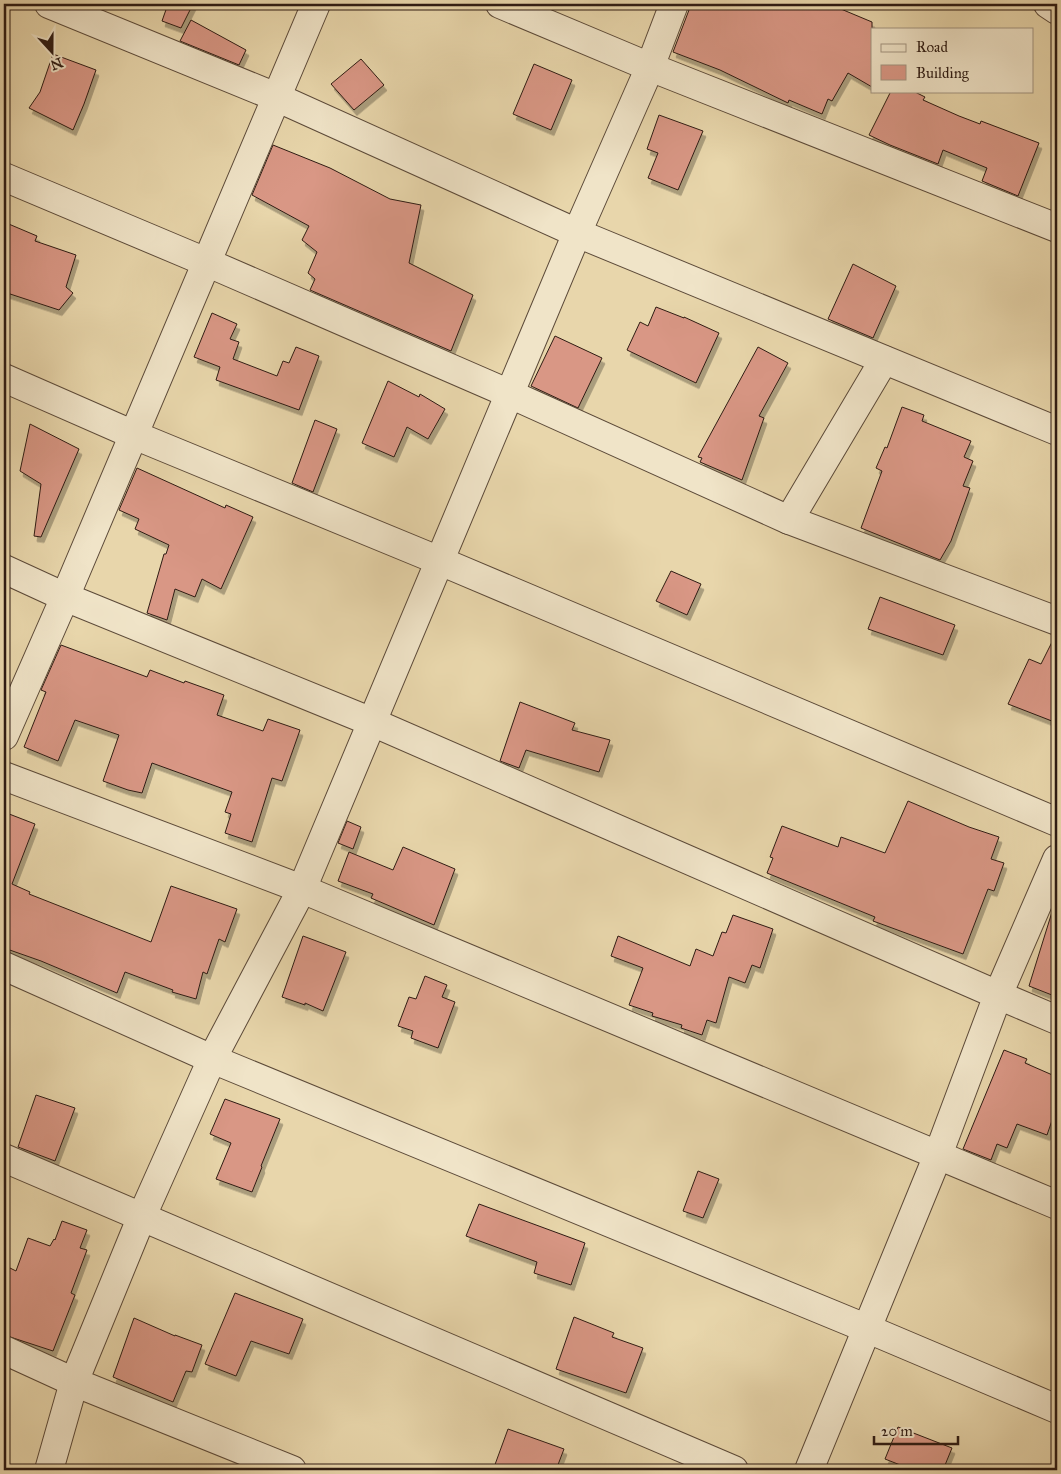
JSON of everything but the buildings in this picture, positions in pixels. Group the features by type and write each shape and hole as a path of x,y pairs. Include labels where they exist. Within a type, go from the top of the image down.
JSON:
{"street":[{"path":"49,4 276,97 578,233 1057,432"},
{"path":"4,736 65,597 316,4"},
{"path":"500,4 650,66 1057,228"},
{"path":"49,1470 74,1382 142,1216 212,1059 302,889 650,66 674,4"},
{"path":"4,177 510,394 790,520 1057,621"},
{"path":"790,520 884,360"},
{"path":"4,378 134,435 440,561 1057,822"},
{"path":"4,569 65,597 372,722 1057,1020"},
{"path":"4,776 302,889 1057,1205"},
{"path":"808,1470 868,1329 938,1155 998,995 1057,859"},
{"path":"4,966 212,1059 868,1329 1057,1409"},
{"path":"4,1158 734,1470"},
{"path":"4,1350 74,1382 292,1470"}]}
